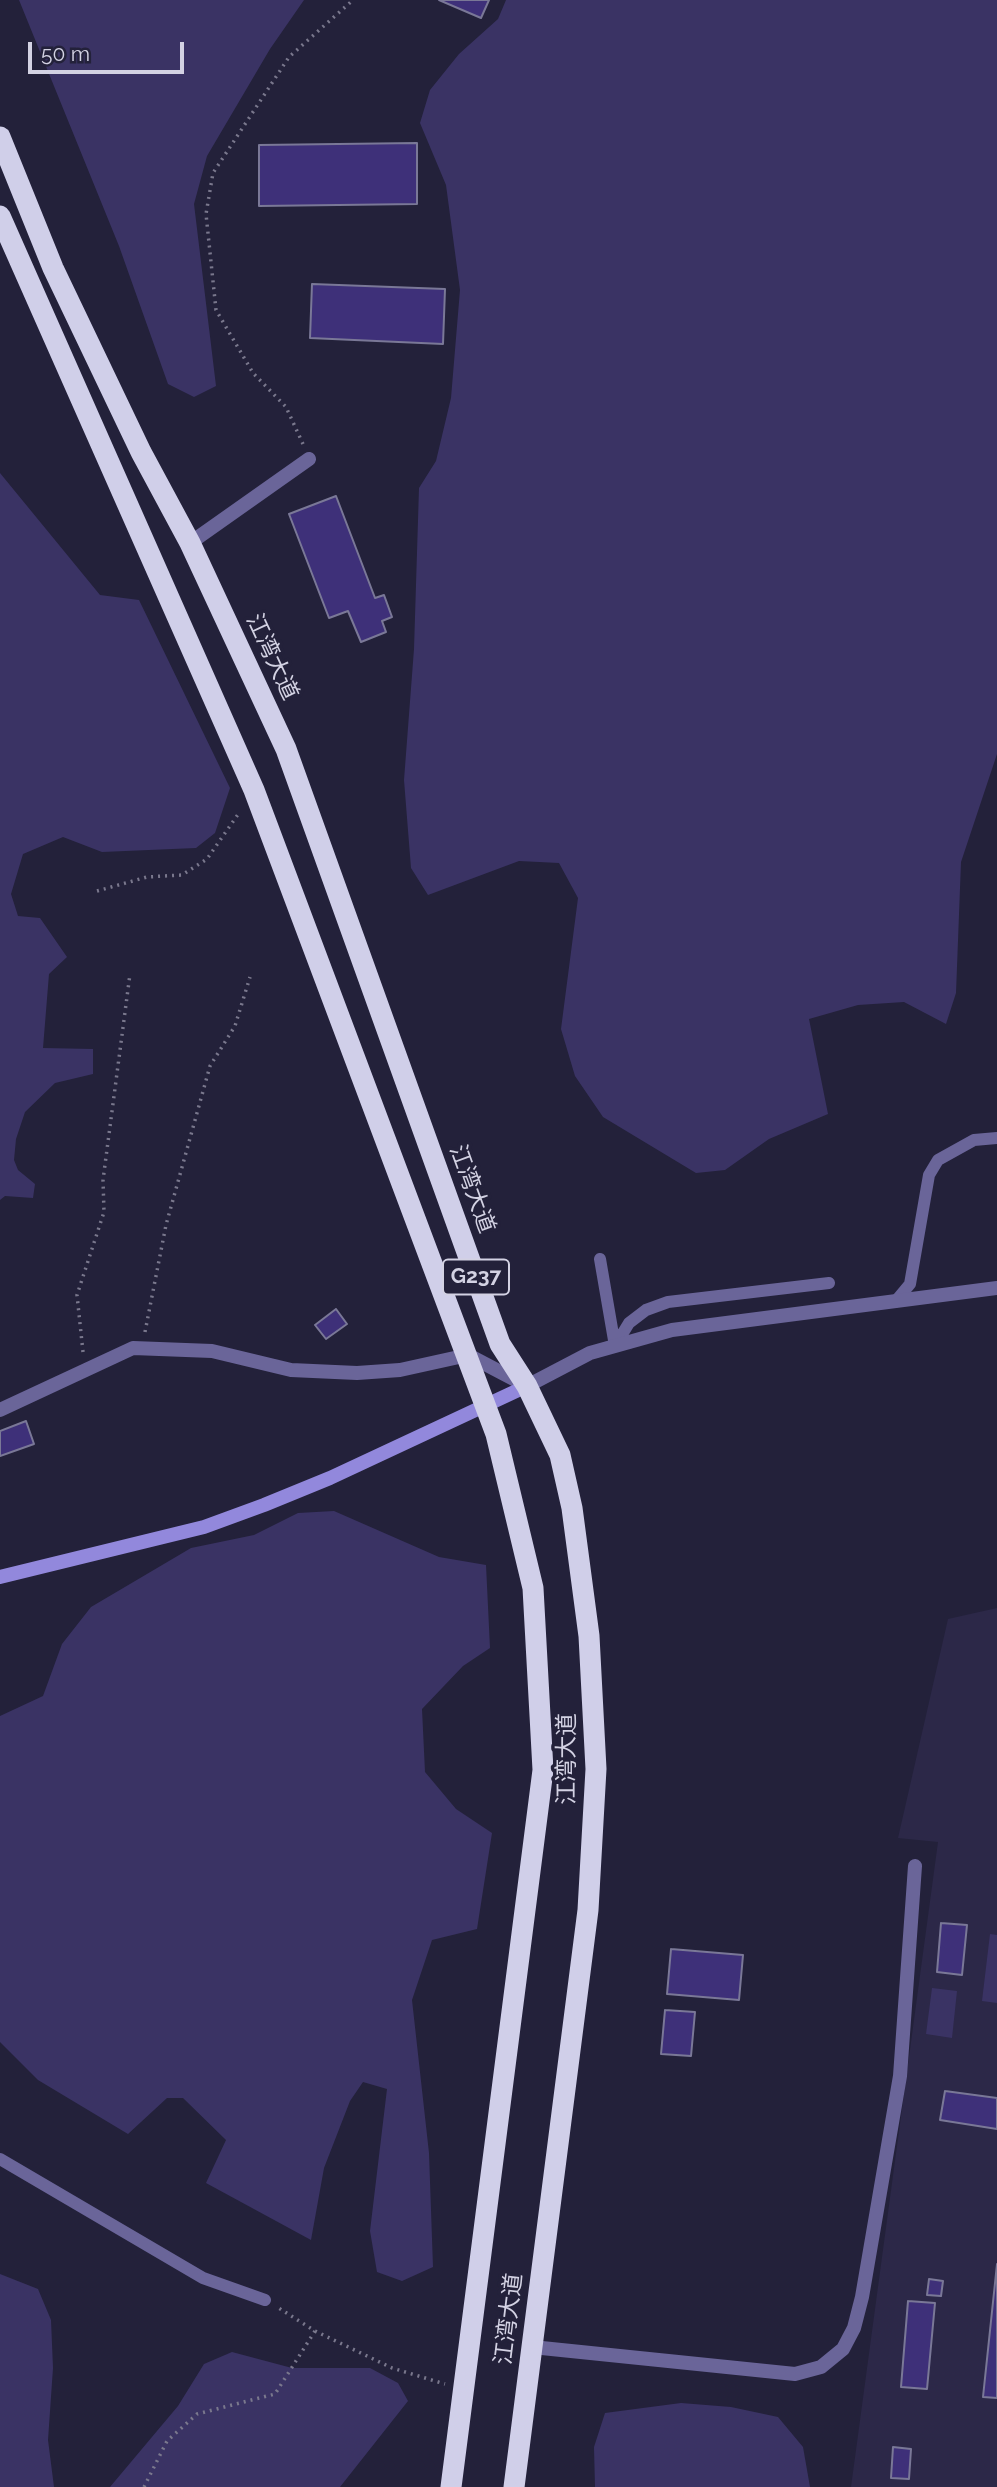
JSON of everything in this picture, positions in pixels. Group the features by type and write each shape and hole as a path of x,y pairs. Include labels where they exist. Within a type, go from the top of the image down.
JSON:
{"highway":[{"name":"江湾大道","path":"0,137 53,268 141,452 190,543 286,749 500,1344 527,1385 560,1455 572,1508 589,1636 596,1769 588,1910 514,2487"},
{"name":"江湾大道","path":"0,216 254,790 486,1404 496,1434 533,1588 543,1770 451,2487"}],"street":[{"path":"190,543 309,459"},
{"path":"0,1577 204,1527 330,1478 590,1353 672,1330 997,1288"},
{"path":"0,1410 56,1381 86,1371 133,1348 212,1351 291,1370 357,1373 400,1370 468,1355 527,1385"},
{"path":"532,2347 795,2374 821,2367 843,2349 855,2328 862,2297 900,2076 915,1866"}],"lane":[{"path":"895,1302 910,1284 929,1175 938,1160 974,1140 997,1138"},
{"path":"600,1259 615,1346"},
{"path":"615,1346 629,1323 646,1310 668,1302 829,1283"},
{"path":"0,2159 203,2278 265,2300"}],"path":[{"path":"309,459 286,407 253,373 216,310 206,214 213,173 289,57 353,0"},
{"path":"97,891 147,877 181,875 207,859 254,790"},
{"path":"86,1371 77,1295 104,1212 103,1180 130,974"},
{"path":"143,1348 157,1262 199,1106 211,1066 235,1026 250,976"},
{"path":"265,2300 315,2331 392,2368 464,2388"},
{"path":"144,2487 167,2441 197,2414 275,2394 315,2331"}],"shaded area":[{"path":"19,0 304,0 270,49 207,156 194,204 216,386 194,397 168,384 119,246"},
{"path":"506,0 997,0 997,754 961,862 956,993 946,1024 904,1002 858,1005 809,1019 828,1114 769,1139 725,1170 696,1173 603,1117 575,1076 561,1029 578,898 559,863 519,861 428,895 411,868 404,780 414,649 419,488 436,461 451,398 460,290 446,185 420,123 430,90 459,54 498,19"},
{"path":"0,473 100,595 139,600 230,788 215,833 196,848 102,852 63,837 23,854 11,894 18,916 40,918 67,957 49,974 43,1048 93,1049 93,1074 55,1083 25,1112 16,1139 14,1160 18,1170 35,1184 33,1198 5,1196 0,1200"},
{"path":"334,1511 439,1557 486,1565 490,1648 463,1666 422,1709 425,1772 456,1809 492,1833 477,1929 432,1940 412,2000 429,2153 433,2267 402,2281 377,2272 370,2231 387,2089 363,2082 350,2101 324,2168 311,2240 206,2183 226,2140 183,2098 167,2098 128,2134 38,2080 0,2042 0,1716 43,1696 62,1644 91,1607 191,1548 254,1535 298,1513"},
{"path":"997,1608 997,2487 851,2487 938,1842 898,1838 948,1619"},
{"path":"990,1934 997,1935 997,2003 982,2001"},
{"path":"932,1988 957,1991 952,2038 926,2034"},
{"path":"0,2274 38,2289 51,2320 53,2368 48,2440 54,2487 0,2487"},
{"path":"232,2352 292,2368 370,2368 398,2383 408,2401 340,2487 110,2487 178,2406 204,2364"},
{"path":"681,2403 731,2407 778,2417 803,2447 810,2487 595,2487 594,2447 605,2413"}],"building":[{"path":"439,0 489,0 481,18"},
{"path":"417,143 417,204 259,206 259,145"},
{"path":"312,284 445,289 443,344 310,338"},
{"path":"336,496 375,598 384,595 392,617 382,621 386,632 361,642 348,611 329,618 289,514"},
{"path":"336,1309 347,1324 326,1339 315,1325"},
{"path":"26,1421 34,1444 0,1456 0,1431"},
{"path":"941,1923 967,1925 962,1975 937,1972"},
{"path":"671,1949 743,1955 739,2000 667,1994"},
{"path":"665,2010 695,2012 691,2056 661,2054"},
{"path":"945,2091 997,2098 997,2129 940,2120"},
{"path":"997,2264 997,2398 983,2397"},
{"path":"929,2279 943,2281 941,2296 927,2295"},
{"path":"908,2301 935,2303 927,2389 901,2387"},
{"path":"893,2447 911,2449 909,2479 891,2478"}]}
